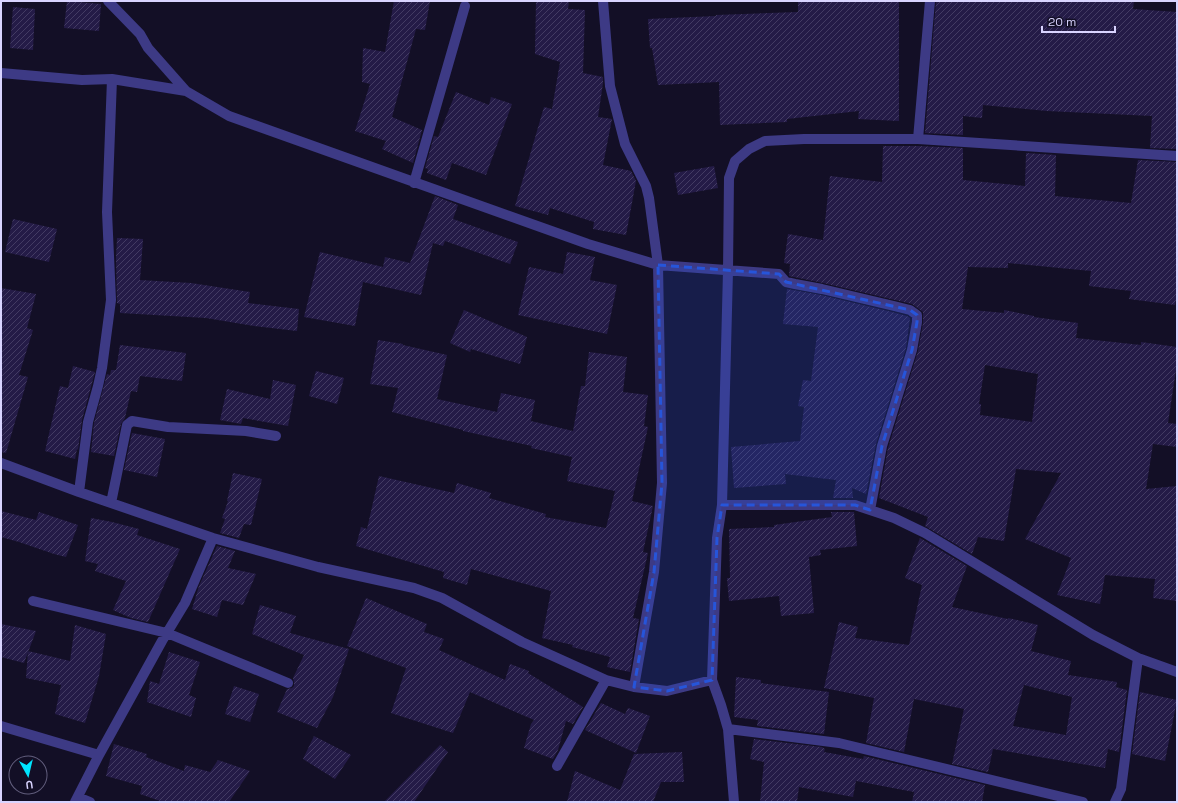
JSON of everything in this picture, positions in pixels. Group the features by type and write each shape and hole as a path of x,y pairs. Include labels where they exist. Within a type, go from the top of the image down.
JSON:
{"street":[{"path":"108,1 140,34 148,48 186,90 229,116 588,244 658,265 779,274 786,282 910,310 917,315 912,350 882,446 870,510"},
{"path":"603,1 610,86 625,144 646,186 658,265 662,483 654,572 634,687"},
{"path":"918,139 930,1"},
{"path":"414,183 465,6"},
{"path":"1,74 82,80 112,79 186,90"},
{"path":"79,492 88,422 102,368 111,300 107,212 112,79"},
{"path":"734,802 728,729 712,680 717,538 722,505 729,178 735,161 749,149 765,141 804,139 918,139 1177,156"},
{"path":"111,503 127,425 132,421 168,427 246,431 276,436"},
{"path":"1,463 79,492 213,538 318,567 421,590 442,598 522,642 606,680 634,687 667,691 712,680"},
{"path":"722,505 855,505 894,518 925,533 1093,635 1138,658 1177,672"},
{"path":"90,802 76,799 190,593 213,538"},
{"path":"33,601 167,633 288,683"},
{"path":"1115,802 1121,789 1138,658"},
{"path":"557,766 606,680"},
{"path":"1,726 99,755"},
{"path":"728,729 839,743 1083,802"}],"highlighted area":[{"path":"658,265 779,274 786,282 910,310 917,315 912,350 882,446 870,510 855,505 722,505 717,538 712,680 667,691 634,687 654,572 662,483"}],"building":[{"path":"67,1 101,4 99,31 64,28"},
{"path":"394,1 430,1 425,30 416,29 392,117 422,130 413,163 382,149 386,141 355,131 370,84 362,82 363,48 385,52"},
{"path":"536,1 569,1 568,9 585,10 583,73 603,77 598,117 612,119 603,165 631,171 636,181 626,235 593,229 594,222 550,208 548,215 515,206 544,107 552,109 560,62 535,54"},
{"path":"798,1 899,1 899,121 858,119 859,111 787,119 787,122 720,125 719,82 658,85 652,48 650,48 648,19 798,12"},
{"path":"936,1 1134,1 1133,9 1177,12 1177,149 1150,148 1152,116 1047,111 983,105 982,118 963,116 963,135 925,133"},
{"path":"13,7 35,9 33,50 10,48"},
{"path":"456,92 489,105 491,97 512,104 486,175 452,163 446,180 427,173 428,169 425,168 434,136 438,137"},
{"path":"883,146 963,148 963,180 1025,186 1026,153 1056,155 1055,196 1131,203 1138,160 1177,162 1177,294 1175,305 1129,299 1131,291 1089,286 1091,271 1008,263 1008,268 968,267 962,309 1004,313 1004,310 1034,317 1078,323 1076,338 1141,345 1141,342 1177,347 1177,363 1168,423 1177,424 1177,447 1153,444 1146,489 1177,486 1177,601 1153,598 1155,579 1105,575 1100,604 1057,595 1071,558 1025,539 1061,473 1016,469 1004,541 978,537 972,554 925,526 928,517 879,498 888,448 918,351 923,323 923,312 912,304 789,276 790,264 784,263 788,234 823,240 830,176 882,182","holes":["985,365 1038,374 1032,422 980,415 981,404 979,404"]},
{"path":"714,166 718,188 678,195 674,173"},
{"path":"435,196 458,205 453,219 518,242 510,264 445,241 443,246 433,243 421,295 363,282 355,326 304,317 320,252 383,267 385,257 410,263"},
{"path":"13,219 57,229 49,262 5,252"},
{"path":"117,238 143,239 140,280 191,283 250,292 248,303 299,309 297,331 206,318 120,313 120,304 117,303"},
{"path":"567,252 595,257 590,280 617,285 607,334 518,315 529,267 563,274"},
{"path":"1,288 36,294 27,328 33,330 19,375 28,377 6,453 1,452"},
{"path":"787,289 821,295 892,312 910,318 906,348 876,444 866,494 852,488 853,498 833,498 836,480 785,474 786,484 734,488 731,447 800,441 804,407 798,406 803,380 811,381 818,327 783,324"},
{"path":"464,310 527,337 520,364 471,349 470,352 450,343"},
{"path":"378,340 403,344 447,355 437,399 497,412 501,393 535,400 531,421 573,431 581,386 585,386 589,352 627,357 623,392 648,395 644,426 648,427 632,501 653,506 643,552 648,553 633,618 639,619 630,672 607,667 610,657 572,647 573,645 542,638 551,591 471,569 467,585 443,578 444,572 356,546 361,527 367,529 379,476 454,493 457,483 491,493 489,498 546,514 545,517 606,528 615,491 567,481 572,457 531,448 532,446 463,431 392,412 398,388 370,384"},
{"path":"120,345 186,353 182,381 140,376 137,392 131,391 125,418 121,424 114,456 91,452 94,423 107,374 110,375 111,370 116,370"},
{"path":"73,366 95,372 82,420 78,450 77,449 75,459 45,451 60,386 68,388"},
{"path":"316,371 344,378 337,404 309,396"},
{"path":"273,380 296,385 288,426 243,418 241,424 220,420 227,389 270,399"},
{"path":"132,433 165,439 157,477 124,470"},
{"path":"233,473 262,479 251,525 244,524 239,538 220,533 225,519 222,518 228,501"},
{"path":"1,511 36,520 39,512 78,525 66,557 1,537"},
{"path":"831,512 854,512 857,546 820,550 821,555 809,557 814,613 781,616 779,596 729,601 727,578 730,578 729,529 774,527 774,525 832,517"},
{"path":"91,518 139,529 137,535 180,549 148,622 131,618 113,610 126,581 95,571 98,564 85,561"},
{"path":"920,538 967,566 952,607 1038,625 1031,651 1071,661 1068,675 1117,682 1116,687 1127,690 1119,752 1108,749 1105,768 993,749 988,772 952,764 964,709 914,699 904,752 866,743 874,698 824,688 839,622 858,627 855,638 909,645 922,585 905,578","holes":["1024,685 1072,697 1066,735 1013,726"]},
{"path":"217,546 235,551 228,568 256,574 243,605 222,600 217,617 192,609 199,586"},
{"path":"366,598 427,624 424,632 444,639 439,650 505,680 510,664 529,671 528,673 583,707 573,724 566,721 558,750 553,759 524,748 531,724 534,720 470,692 453,733 391,713 406,668 347,646"},
{"path":"260,605 296,616 290,633 349,649 333,697 317,728 277,712 287,689 294,686 293,678 304,655 252,634"},
{"path":"1,624 36,631 24,663 1,657"},
{"path":"75,625 106,634 99,676 85,723 55,714 61,685 26,678 28,651 70,661"},
{"path":"169,652 200,662 189,695 196,698 191,717 147,702 150,681 159,684"},
{"path":"736,677 761,680 761,683 829,692 824,734 757,726 758,720 734,717"},
{"path":"234,686 259,694 250,722 225,714"},
{"path":"1140,692 1177,700 1165,761 1132,754"},
{"path":"601,703 625,714 628,708 650,716 636,753 585,730"},
{"path":"314,736 351,755 335,779 303,759"},
{"path":"754,739 822,747 825,749 824,752 863,759 864,756 985,785 982,802 912,802 914,792 856,781 853,797 799,787 797,802 760,802 764,762 750,759"},
{"path":"114,744 147,754 146,757 184,771 185,765 210,772 218,760 250,771 229,802 163,802 140,794 142,786 106,776"},
{"path":"440,745 448,752 414,802 384,802"},
{"path":"682,752 684,782 661,782 653,802 567,802 575,771 620,790 634,754"}]}
